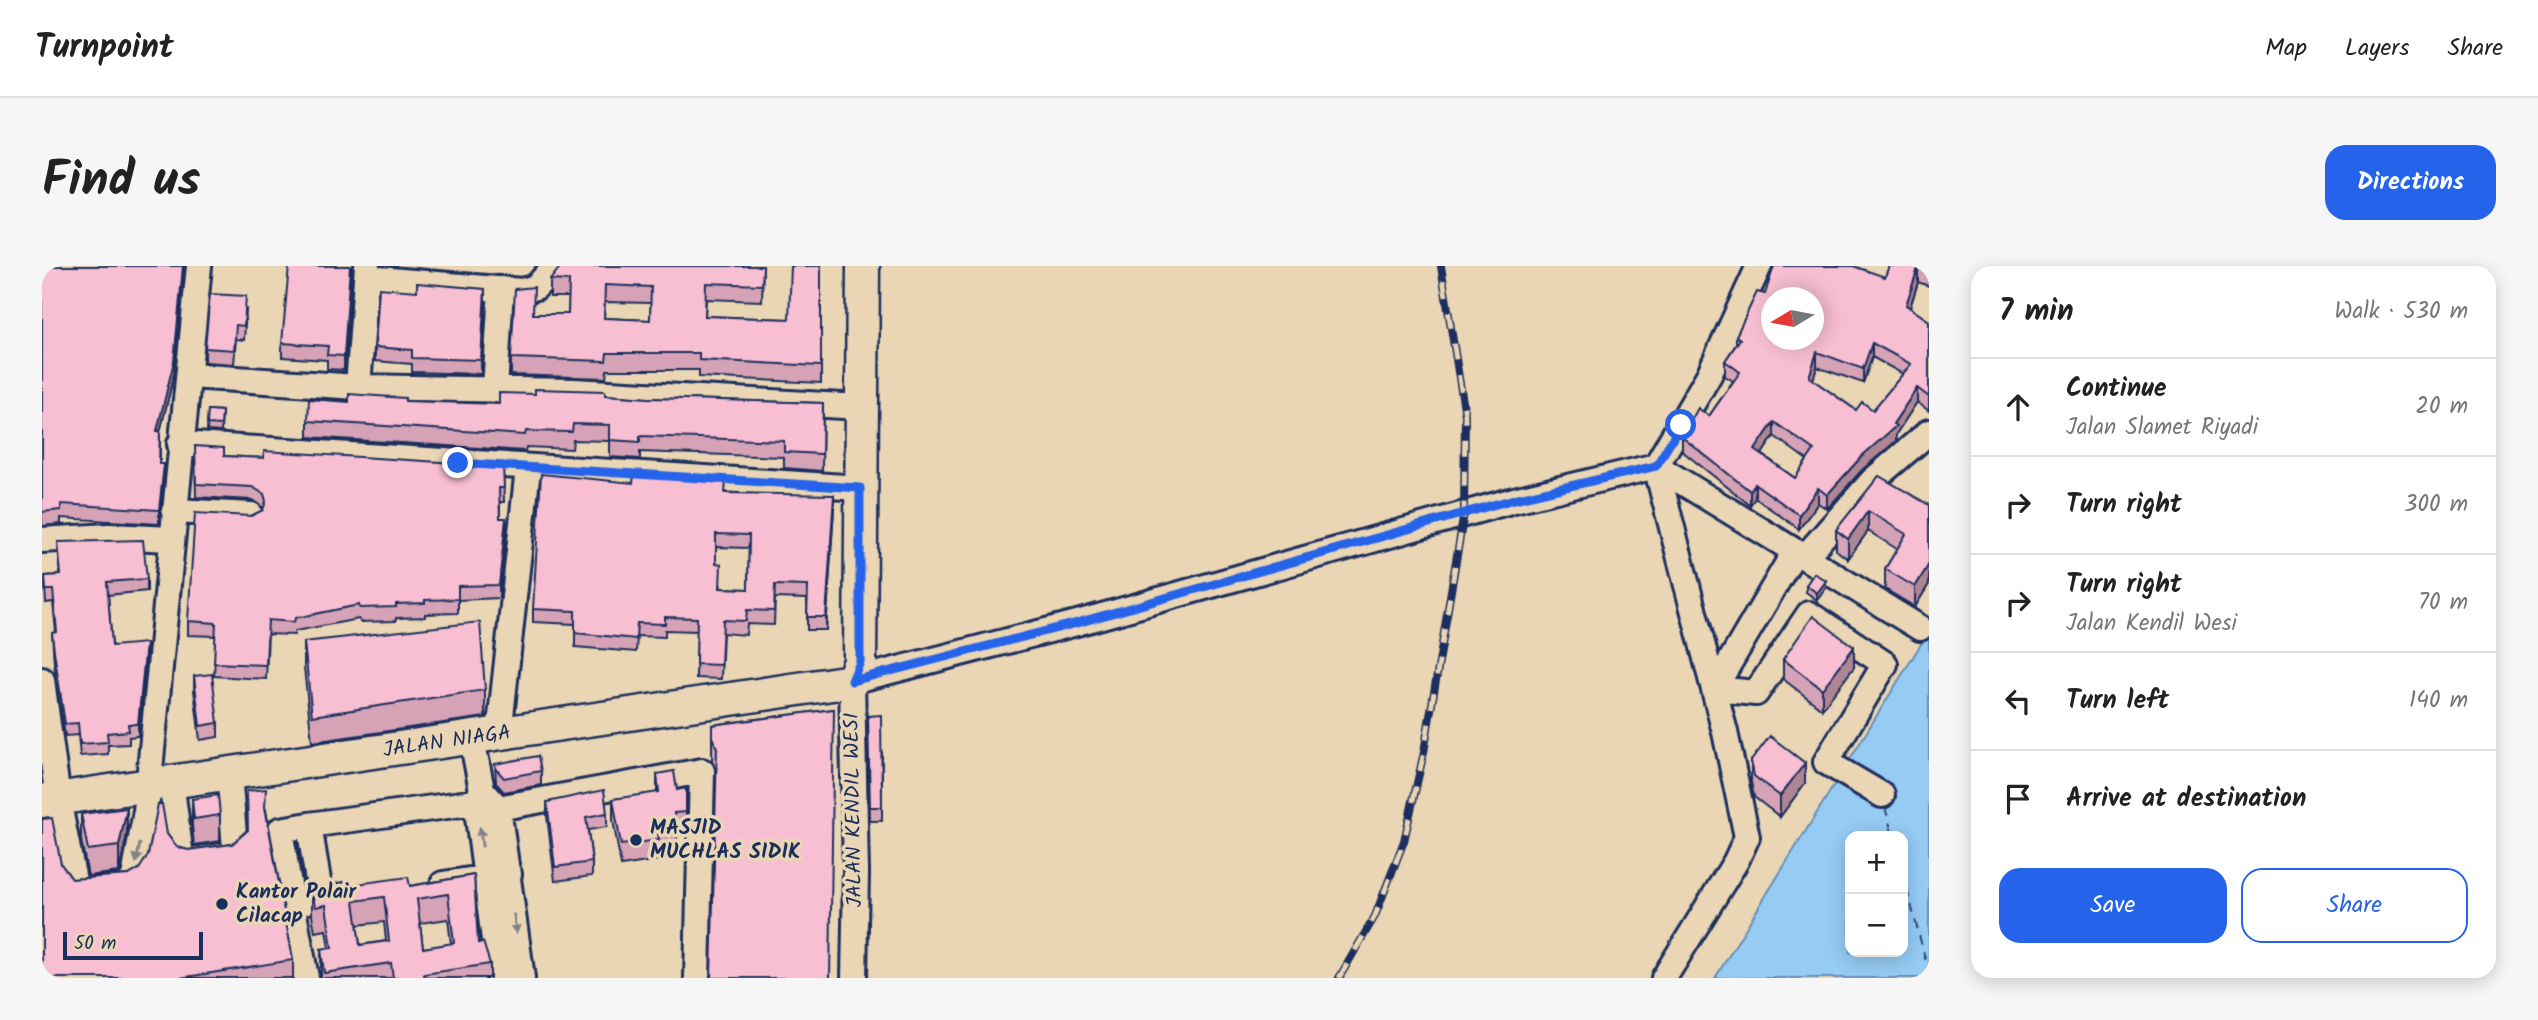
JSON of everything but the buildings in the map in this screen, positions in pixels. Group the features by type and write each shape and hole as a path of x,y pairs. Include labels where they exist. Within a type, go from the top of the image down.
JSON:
{"main road":[{"name":"JALAN KENDIL WESI","path":"852,681 860,662 863,266"},
{"name":"JALAN NIAGA","path":"50,800 852,681"}],"street":[{"path":"42,680 50,800 75,886 79,892 127,886 134,877 160,784 171,539 190,376 199,266"},
{"path":"358,387 366,272 522,291 536,287 555,266"},
{"path":"1664,978 1736,861 1747,837 1714,689 1656,466 1709,375 1759,266"},
{"path":"495,390 501,289"},
{"path":"190,376 358,387 495,390 861,407"},
{"path":"1714,689 1800,554 1872,480 1929,432"},
{"path":"180,444 860,488"},
{"path":"852,681 1077,623 1514,499 1656,466 1920,628"},
{"path":"522,978 497,876 485,800 486,737 528,468"},
{"path":"174,511 251,515"},
{"path":"42,540 109,536 171,539"},
{"path":"1714,689 1756,693 1809,614 1885,664 1826,762 1882,795"},
{"name":"JALAN KENDIL WESI","path":"852,681 856,873 854,978"},
{"path":"306,978 279,830 702,771 697,978"},
{"path":"160,784 181,857 186,861 230,855 235,848 229,773"},
{"path":"309,825 321,899"},
{"path":"417,887 497,876"},
{"path":"497,876 499,978"},
{"path":"292,903 362,894"}],"water":[{"path":"1929,631 1929,978 1715,978"}],"ferry route":[{"path":"1885,807 1892,831"},
{"path":"1908,893 1929,973"}],"railway":[{"path":"1339,978 1375,916 1404,841 1424,752 1464,513 1465,415 1441,266"}],"place":[{"name":"MASJID MUCHLAS SIDIK","path":"636,840"},
{"name":"Kantor Polair Cilacap","path":"222,904"}],"route":[{"path":"458,463 860,488 860,662 852,681 1077,623 1514,499 1656,466 1681,425"}]}
